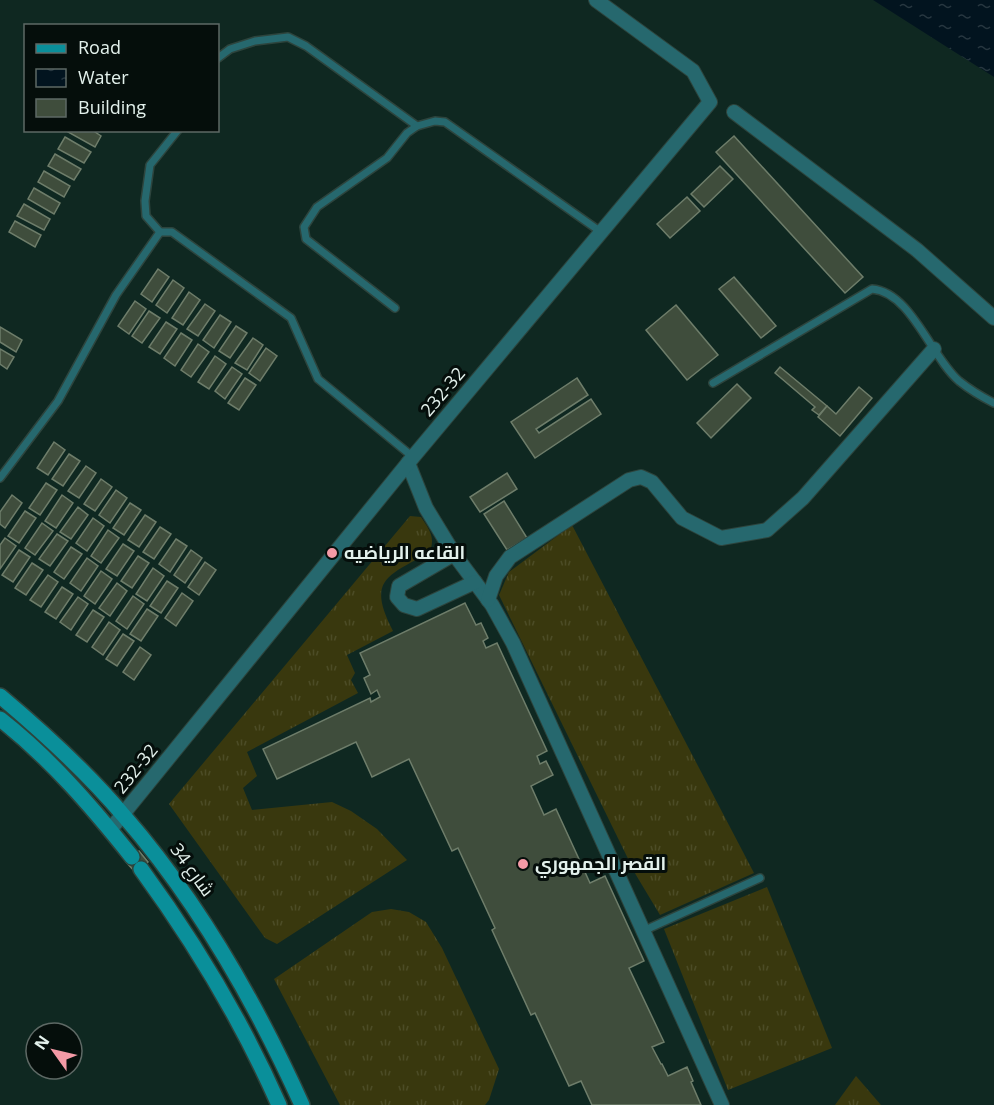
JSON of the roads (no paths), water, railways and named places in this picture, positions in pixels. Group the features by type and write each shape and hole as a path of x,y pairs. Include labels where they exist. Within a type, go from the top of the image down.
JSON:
{"main road":[{"name":"شارع 34","path":"0,696 60,750 123,814 174,878 222,950 266,1030 302,1105"},
{"path":"0,719 54,766 110,830 171,909 224,994 279,1105"}],"street":[{"name":"232-32","path":"110,830 410,460 710,102 693,71 596,0"},
{"path":"734,112 917,250 994,318"},
{"path":"488,600 496,576 510,557 635,478 641,477 652,482 682,518 722,538 767,530 803,498 934,349"},
{"path":"410,460 426,508 454,554 488,600 513,643 722,1105"},
{"path":"454,554 399,586 397,597 404,605 417,609 475,582"}],"lane":[{"path":"219,57 230,49 255,41 288,37 306,46 417,126"},
{"path":"395,308 306,239 304,227 317,207 387,159 407,134 417,126 445,122 601,232"},
{"path":"176,132 150,165 145,201 146,216 160,232 172,232 291,318 318,379 410,460"},
{"path":"0,478 58,401 117,295 160,232"},
{"path":"712,383 872,289 884,290 899,302 958,380 994,403"},
{"path":"643,932 760,878"}],"water":[{"path":"873,0 994,0 994,77"}],"place":[{"name":"القاعه الرياضيه","path":"332,553"},
{"name":"القصر الجمهوري","path":"523,864"}]}
